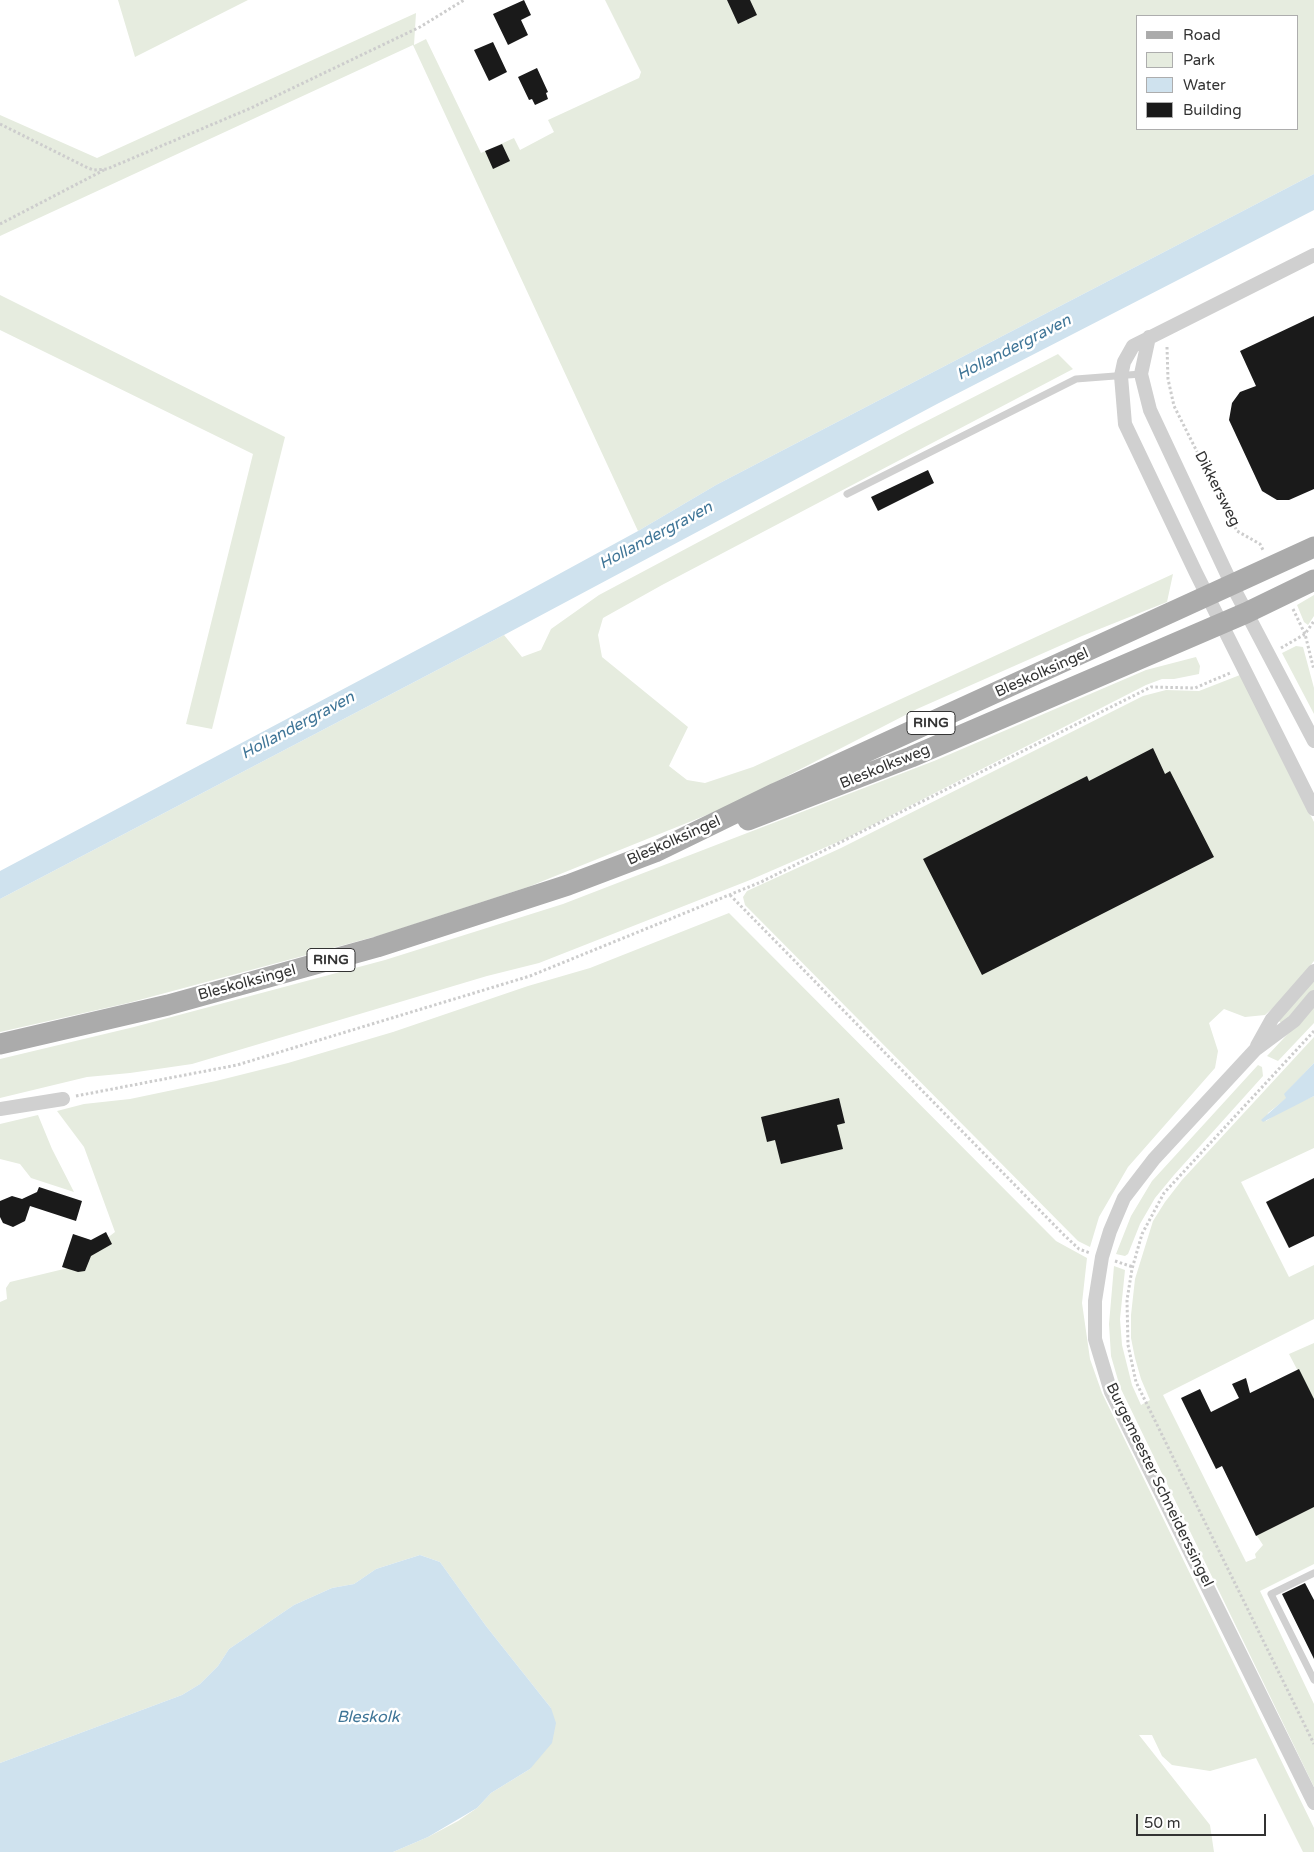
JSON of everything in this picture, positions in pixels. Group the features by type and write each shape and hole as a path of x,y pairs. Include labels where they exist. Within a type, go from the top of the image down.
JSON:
{"main road":[{"name":"Bleskolksingel","path":"0,1044 168,1004 377,947 568,885 655,852 776,794 1314,547"},
{"name":"RING","path":"1221,624 1314,580"},
{"name":"Bleskolksweg","path":"655,852 784,807 911,757 1221,624"}],"street":[{"path":"1314,255 1133,346 1121,376 1125,424 1242,667 1314,809"},
{"name":"Dikkersweg","path":"1150,337 1141,374 1150,410 1232,585"},
{"path":"1232,585 1314,742"},
{"name":"Burgemeester Schneiderssingel","path":"1254,1050 1272,1019 1314,971"},
{"name":"Burgemeester Schneiderssingel","path":"1314,997 1294,1021 1254,1050 1154,1159 1124,1198 1110,1231 1102,1257 1095,1301 1095,1339 1111,1392 1314,1803"},
{"path":"0,1110 63,1099"}],"lane":[{"path":"847,494 1076,379 1141,374"},
{"path":"1314,1573 1271,1594 1314,1680"}],"path":[{"path":"0,224 106,168 251,108 420,27 464,0"},
{"path":"0,124 88,168 94,170 106,168"},
{"name":"Dikkersweg","path":"1169,327 1166,352 1168,379 1174,406 1237,530 1260,544 1271,567"},
{"path":"1285,594 1305,634 1314,670"},
{"path":"1268,654 1305,634 1314,621"},
{"path":"63,1099 237,1065 530,976 730,895 859,834 1151,687 1195,688 1242,667"},
{"path":"730,895 1079,1249 1133,1267"},
{"name":"Burgemeester Schneiderssingel","path":"1314,1031 1164,1193 1142,1234 1127,1300 1128,1345 1136,1382 1314,1744"}],"green space":[{"path":"118,0 248,0 135,57"},
{"path":"605,0 1314,0 1314,174 716,485 638,531 413,45 0,236 0,115 97,158 416,13 414,45 426,39 481,153 514,138 520,150 554,132 548,120 639,78 641,72"},
{"path":"0,295 285,437 212,729 186,724 253,454 0,330"},
{"path":"1058,354 1073,369 662,585 603,618 598,635 602,657 688,727 669,766 687,780 705,783 753,767 1173,574 1167,602 1082,636 917,709 729,806 528,887 381,935 128,1003 0,1032 0,899 504,635 522,657 541,650 551,629 599,595 911,429"},
{"path":"1314,595 1314,616 1308,625 1304,622 1297,605"},
{"path":"1296,646 1303,647 1314,688 1314,714 1282,653"},
{"path":"1196,657 1200,666 1199,674 1174,679 1162,679 1146,685 847,838 750,880 539,963 487,976 192,1064 87,1077 0,1098 0,1059 134,1027 385,960 563,904 934,761 1146,670"},
{"path":"1240,675 1314,822 1314,961 1282,1000 1265,1015 1245,1017 1224,1009 1209,1023 1218,1051 1215,1068 1128,1167 1099,1217 1090,1247 1078,1241 745,905 743,897 747,891 841,848 1143,696 1166,690 1199,691"},
{"path":"729,913 1056,1241 1087,1258 1082,1303 1090,1359 1102,1393 1314,1828 1314,1852 1303,1852 1256,1758 1210,1771 1172,1765 1162,1756 1152,1735 1139,1735 1210,1825 1214,1852 393,1852 428,1837 458,1821 477,1808 491,1793 530,1769 551,1708 486,1626 440,1562 420,1555 376,1569 354,1584 332,1588 294,1605 229,1649 218,1666 200,1684 182,1695 0,1763 0,1302 7,1299 6,1288 10,1282 68,1268 115,1232 84,1147 57,1111 84,1104 130,1099 216,1081 288,1063 393,1032 528,986 590,968"},
{"path":"1314,977 1314,990 1282,1024 1276,1018"},
{"path":"1314,1006 1314,1023 1278,1061 1267,1056"},
{"path":"1314,1037 1314,1063 1285,1094 1287,1098 1268,1113 1266,1121 1281,1111 1314,1096 1314,1148 1241,1182 1289,1277 1314,1265 1314,1319 1163,1395 1246,1562 1256,1558 1255,1554 1263,1545 1255,1533 1314,1504 1314,1564 1260,1591 1314,1704 1314,1787 1120,1387 1111,1356 1109,1324 1114,1266 1125,1270 1120,1319 1122,1345 1132,1385 1141,1405 1150,1400 1135,1358 1131,1338 1131,1315 1135,1279 1153,1221 1182,1180"},
{"path":"1258,1065 1262,1067 1263,1076 1155,1198 1140,1224 1128,1254 1125,1256 1116,1254 1131,1216 1152,1181"},
{"path":"38,1115 52,1149 74,1192 31,1178 20,1164 0,1159 0,1124"},
{"path":"1314,1343 1314,1402 1289,1354"}],"water":[{"name":"Hollandergraven","path":"1314,174 1314,210 937,404 504,635 0,899 0,871 515,598 638,531 716,485"},
{"path":"1314,1063 1314,1096 1263,1122 1261,1120 1286,1098 1284,1094"},
{"name":"Bleskolk","path":"420,1555 440,1562 486,1626 551,1708 556,1723 552,1743 530,1769 491,1793 477,1808 428,1837 393,1852 0,1852 0,1763 182,1695 200,1684 218,1666 229,1649 294,1605 332,1588 354,1584 376,1569"}],"building":[{"path":"524,0 531,15 521,20 528,35 508,45 493,14"},
{"path":"727,0 750,0 757,15 738,24"},
{"path":"493,42 507,72 489,81 474,50"},
{"path":"537,68 548,92 546,93 548,99 535,105 532,99 529,100 518,77"},
{"path":"502,144 510,161 493,169 485,151"},
{"path":"1314,316 1314,489 1289,500 1277,500 1262,491 1229,420 1232,403 1240,392 1256,386 1240,351"},
{"path":"928,470 934,483 878,511 871,497"},
{"path":"1153,748 1165,774 1170,771 1214,857 982,975 923,859 1087,776 1089,781"},
{"path":"839,1098 845,1123 837,1125 843,1149 781,1164 775,1140 767,1142 761,1117"},
{"path":"1314,1178 1314,1236 1289,1248 1266,1202"},
{"path":"39,1187 82,1201 76,1221 30,1206 25,1221 13,1227 3,1223 0,1217 0,1201 12,1196 22,1199 37,1192"},
{"path":"106,1232 112,1244 91,1256 85,1271 78,1272 62,1267 73,1234 91,1240"},
{"path":"1299,1369 1314,1399 1314,1507 1256,1536 1222,1466 1216,1469 1181,1398 1200,1389 1211,1412 1239,1398 1232,1384 1246,1378 1250,1393"},
{"path":"1305,1583 1314,1600 1314,1659 1282,1594"}]}
